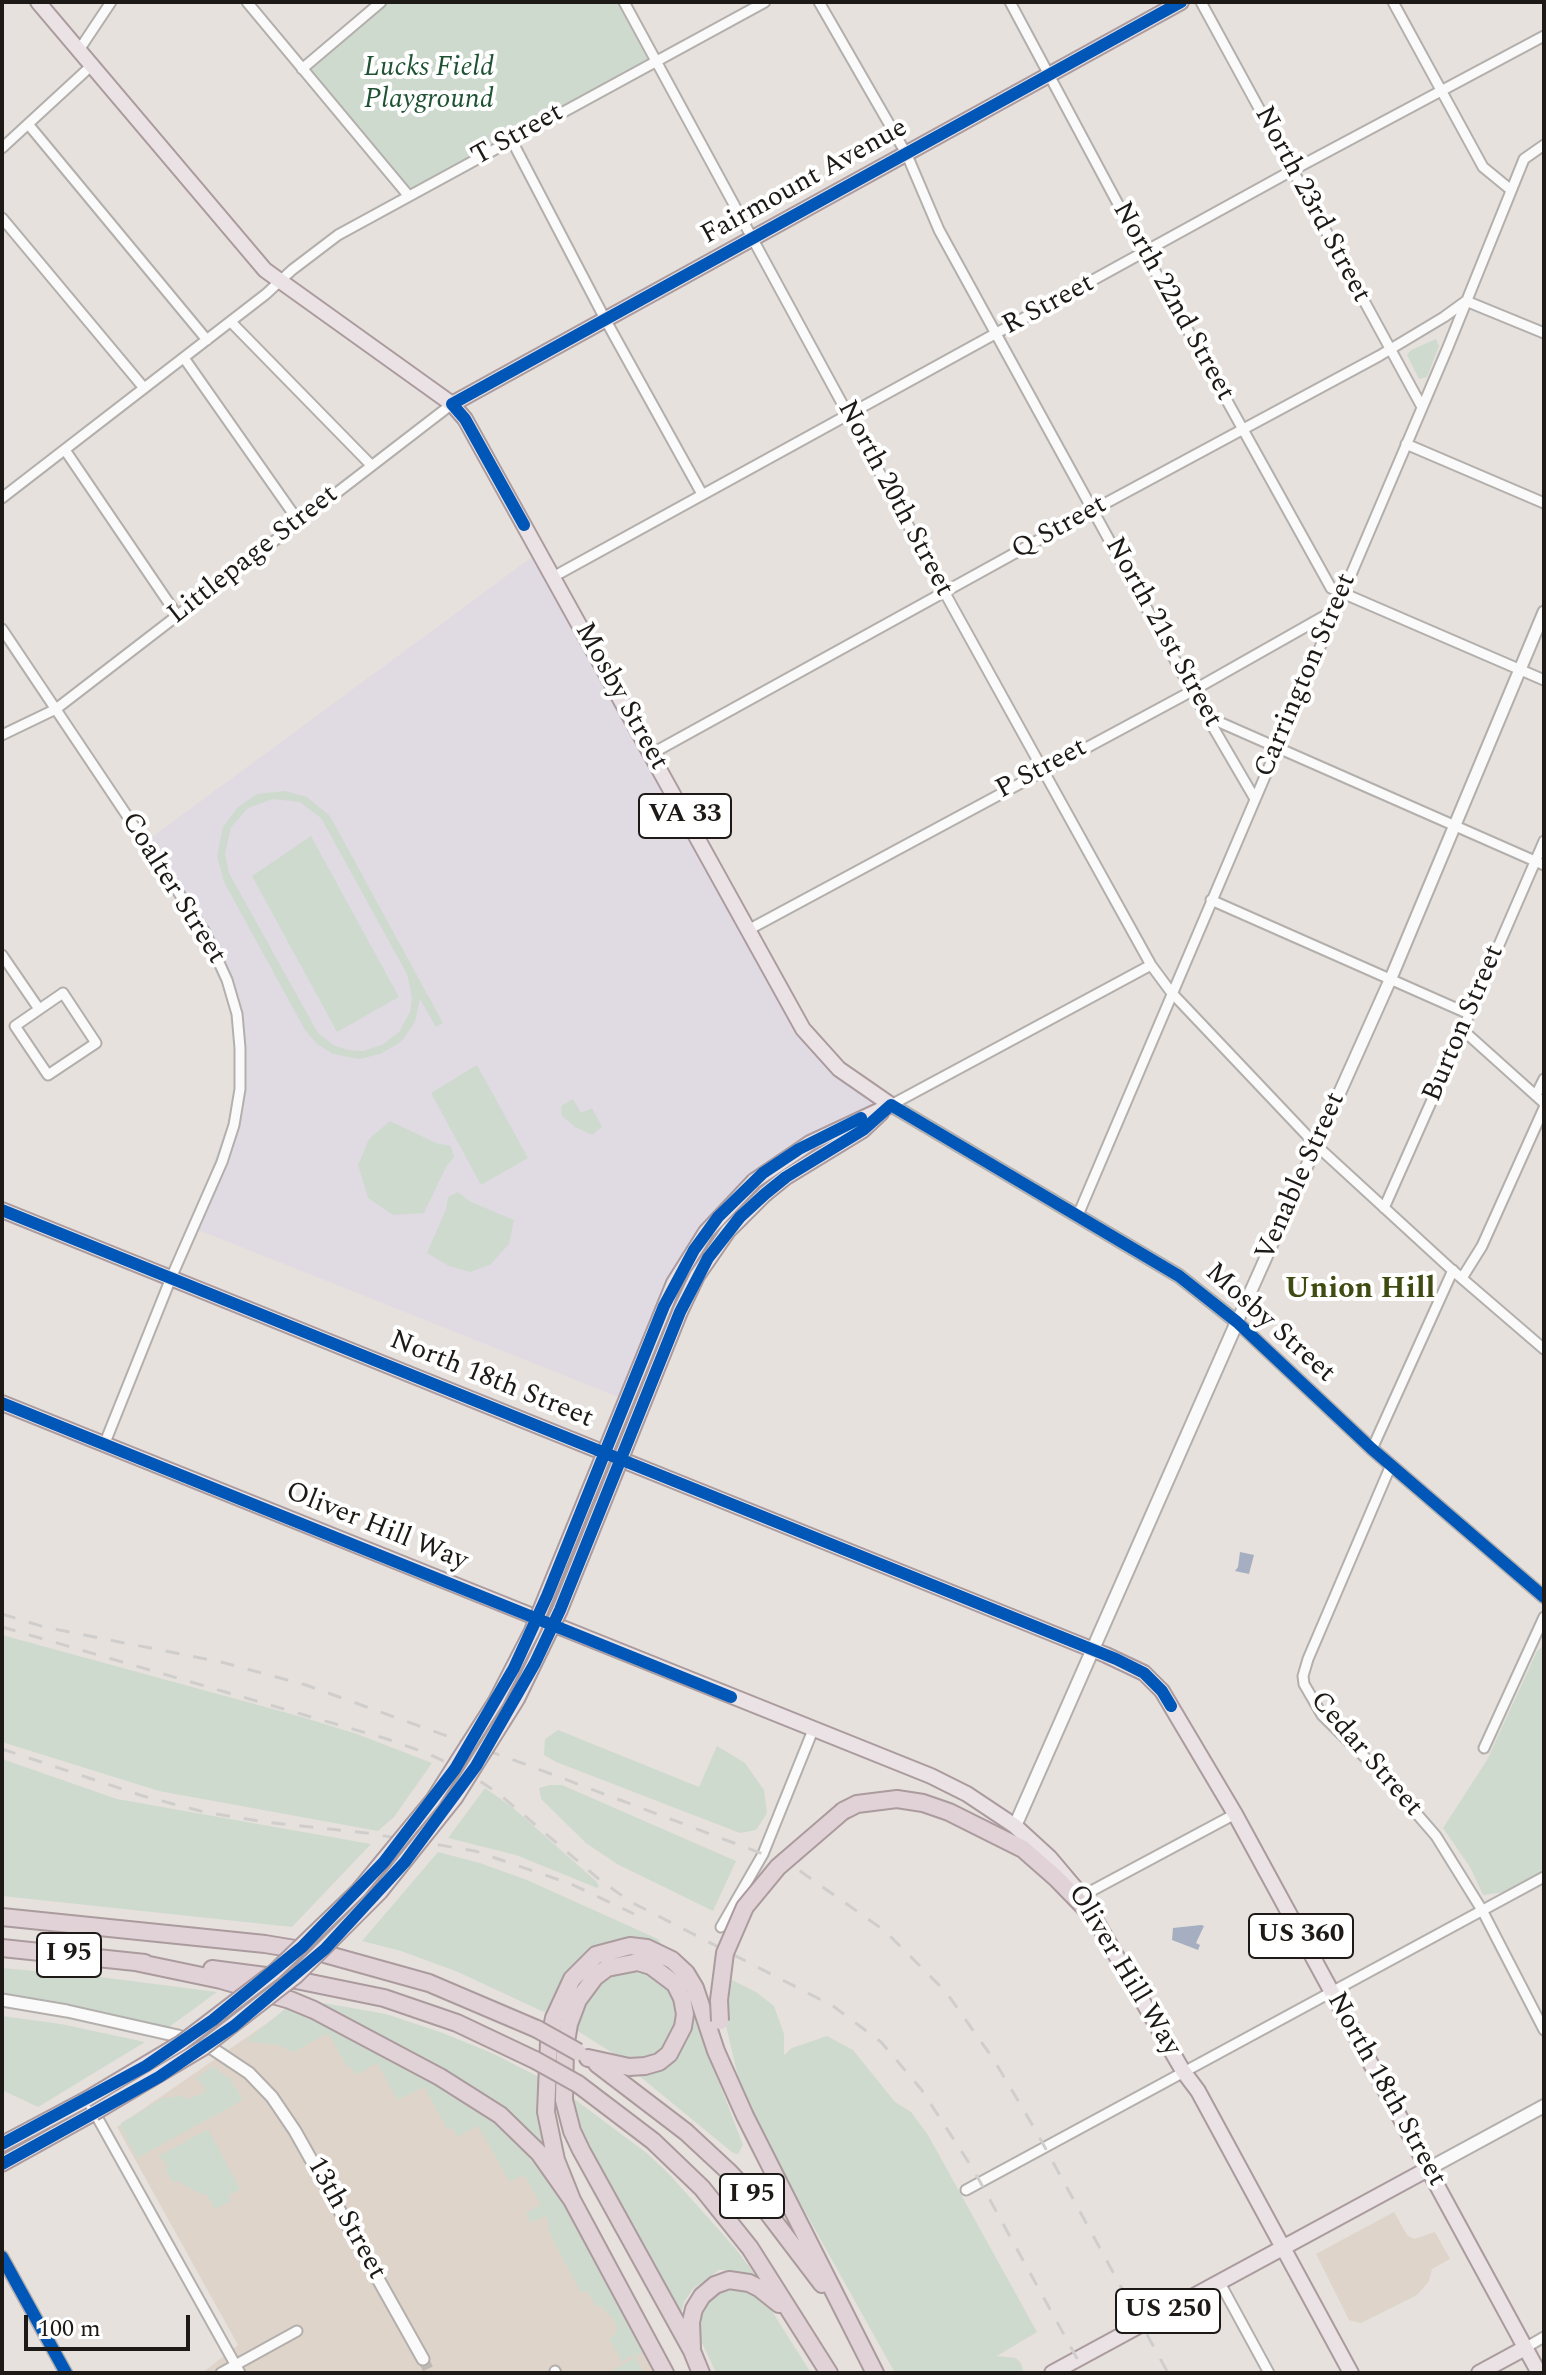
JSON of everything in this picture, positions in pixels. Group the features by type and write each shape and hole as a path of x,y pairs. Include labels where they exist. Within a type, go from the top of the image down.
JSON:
{"highway":[{"path":"741,2108 726,2061 720,2021 719,2000 725,1953 745,1907 778,1867 843,1811 875,1800 897,1799 923,1803 949,1812 1023,1849 1093,1916"},
{"name":"I 95","path":"2,1917 265,1944 325,1954 429,1983 537,2029 583,2055 686,2132 768,2213 801,2254 874,2372"},
{"path":"665,2373 572,2200 556,2160 546,2112 549,2042 554,2018 572,1979 596,1955 630,1946 647,1948 672,1960 686,1973 695,1988 716,2051 741,2108 874,2372"},
{"name":"I 95","path":"2,1948 261,1975 356,1991 457,2023 535,2060 578,2084 633,2124 702,2188 750,2248 829,2373"},
{"path":"135,1962 221,1980 290,2000 412,2062 478,2100 519,2131 539,2153 572,2200"},
{"path":"583,2055 629,2067 659,2062 669,2054 683,2027 685,2014 675,1984 658,1970 638,1962 607,1968 595,1977 578,2000 569,2024 565,2048 564,2100 572,2131 581,2150 692,2351 701,2373"},
{"path":"692,2351 694,2309 708,2290 722,2282 743,2281 759,2288 802,2329"}],"main road":[{"name":"Mosby Street","path":"38,2 254,258 279,282 452,404 465,419 792,1010 813,1042 839,1069 891,1105 1179,1276 1237,1322"},
{"name":"Fairmount Avenue","path":"452,404 1181,2"},
{"path":"2,2144 87,2099 181,2043 274,1972 358,1891 433,1800 482,1724 532,1631 674,1283 706,1232 754,1181 810,1143 891,1105"},
{"path":"2,2164 203,2048 296,1976 380,1892 447,1809 497,1732 535,1663 560,1610 697,1276 728,1231 765,1194 786,1177 863,1130 891,1105"},
{"name":"North 18th Street","path":"2,1210 1092,1649 1144,1673 1162,1691 1235,1814 1539,2373"},
{"name":"Venable Street","path":"1015,1826 1237,1322"},
{"name":"Oliver Hill Way","path":"2,1403 940,1780 1015,1826 1050,1858 1082,1896 1183,2071 1198,2091 1351,2373"},
{"name":"US 250","path":"1052,2373 1544,2106"},
{"path":"1479,2373 1525,2348"}],"street":[{"path":"79,50 111,2"},
{"path":"247,2 408,195"},
{"path":"302,69 381,2"},
{"name":"North 20th Street","path":"624,2 1042,769 1151,965 1171,992"},
{"name":"T Street","path":"2,498 231,322 338,235 765,2"},
{"name":"North 21st Street","path":"819,2 907,155 939,230 1192,691 1255,799"},
{"name":"North 22nd Street","path":"1010,2 1323,576 1331,588 1343,594"},
{"name":"North 23rd Street","path":"1201,2 1422,407"},
{"path":"1393,2 1483,167 1511,190"},
{"name":"R Street","path":"553,577 1293,170 1544,36"},
{"path":"2,148 91,66"},
{"path":"28,124 207,340"},
{"path":"511,139 605,319 702,494"},
{"name":"Carrington Street","path":"1078,1215 1422,407 1524,159 1544,145"},
{"path":"2,218 144,388"},
{"path":"1466,301 1544,333"},
{"name":"Q Street","path":"651,754 1390,350 1466,301"},
{"path":"231,322 371,465"},
{"path":"184,358 299,522"},
{"name":"Littlepage Street","path":"56,709 452,404"},
{"path":"1406,444 1544,503"},
{"path":"65,450 177,615"},
{"path":"1343,594 1544,680"},
{"name":"P Street","path":"748,930 1042,769 1192,691 1335,610"},
{"name":"Venable Street","path":"1237,1322 1391,978 1544,612"},
{"name":"Coalter Street","path":"2,629 205,932 227,980 237,1014 240,1089 234,1125 222,1162 171,1278 104,1445"},
{"path":"2,735 56,709"},
{"path":"1209,717 1540,863"},
{"name":"Burton Street","path":"1384,1208 1465,1032 1469,1014 1540,863 1544,841"},
{"path":"1211,900 1469,1014"},
{"path":"2,955 39,1009"},
{"path":"891,1105 1151,965"},
{"path":"1171,992 1317,1146 1544,1349"},
{"path":"63,993 96,1043 48,1075 15,1026 39,1009 63,993"},
{"path":"1462,1278 1482,1246 1544,1105 1465,1032"},
{"path":"1536,1095 1544,1079"},
{"path":"1372,1449 1453,1270"},
{"name":"Mosby Street","path":"1237,1322 1372,1449 1544,1597"},
{"name":"Cedar Street","path":"1391,1465 1308,1659 1304,1684 1322,1715 1385,1777 1436,1836 1482,1910 1544,2030"},
{"path":"1484,1748 1544,1617"},
{"path":"721,1927 763,1854 813,1730"},
{"path":"1082,1896 1235,1814"},
{"path":"966,2190 1544,1877"},
{"name":"13th Street","path":"2,2000 178,2036 229,2058 260,2084 293,2126 423,2359"},
{"path":"87,2099 237,2369"},
{"path":"2,2257 66,2373"},
{"path":"1220,2283 1269,2373"},
{"path":"221,2373 237,2369 297,2331"},
{"path":"1525,2348 1544,2337"}],"shaded area":[{"path":"539,552 812,1040 891,1105 799,1149 705,1232 626,1400 191,1227 237,1097 235,1010 215,951 144,843"},
{"path":"289,2008 305,2012 455,2094 553,2181 656,2373 202,2373 238,2345 117,2127"},
{"path":"1394,2212 1407,2235 1414,2239 1435,2232 1450,2259 1432,2269 1429,2281 1417,2295 1361,2323 1349,2320 1316,2254"}],"green space":[{"name":"Lucks Field Playground","path":"383,2 625,2 656,61 408,196 303,69"},
{"path":"1436,339 1439,346 1427,377 1419,379 1407,355 1411,350"},
{"path":"285,791 307,797 330,816 443,1023 436,1027 420,999 415,1022 401,1042 380,1054 359,1059 333,1054 317,1044 305,1030 224,882 217,856 223,827 238,807 257,794","holes":["273,799 300,802 321,818 407,974 412,997 410,1012 399,1032 382,1045 363,1051 335,1046 318,1033 229,873 225,854 231,827 248,808"]},
{"path":"311,836 399,997 337,1032 252,876"},
{"path":"477,1065 528,1158 481,1185 431,1093"},
{"path":"573,1099 581,1113 592,1108 602,1127 592,1135 562,1116 561,1106"},
{"path":"390,1121 436,1143 451,1146 454,1157 424,1213 393,1215 368,1198 358,1165 369,1139"},
{"path":"458,1192 469,1201 514,1220 509,1244 491,1264 470,1272 449,1266 427,1253 448,1197"},
{"path":"2,1635 302,1717 432,1763 394,1817 378,1831 159,1791 2,1742"},
{"path":"1544,1645 1544,1877 1520,1890 1483,1895 1470,1867 1443,1828 1487,1760 1537,1651"},
{"path":"558,1730 699,1787 717,1746 745,1763 764,1790 767,1813 756,1830 740,1833 556,1762 544,1755 545,1739"},
{"path":"2,1759 117,1799 371,1844 292,1927 2,1896"},
{"path":"562,1785 736,1861 713,1911 617,1864 586,1843 541,1799 539,1788"},
{"path":"485,1788 512,1807 599,1886 597,1888 516,1855 448,1838"},
{"path":"438,1852 527,1880 658,1939 664,1948 637,1939 620,1940 591,1949 567,1972 552,1999 548,2014 458,1972 401,1951 362,1941"},
{"path":"2,1968 217,1992 169,2027 50,2001 2,1994"},
{"path":"624,1971 638,1971 659,1981 668,1988 675,2007 675,2029 665,2046 656,2054 633,2060 616,2055 576,2030 587,2002 597,1987"},
{"path":"726,1977 756,1992 774,2006 784,2034 784,2055 792,2048 827,2036 853,2050 895,2102 911,2112 928,2135 1037,2332 997,2356 1016,2358 1023,2370 1018,2373 895,2373 764,2138 741,2089 726,2026"},
{"path":"312,2001 386,2014 440,2032 492,2053 539,2077 539,2125 549,2157 536,2139 509,2114"},
{"path":"286,2008 455,2094 501,2125 530,2152 553,2181 644,2351 635,2357 644,2373 608,2373 634,2358 632,2355 622,2362 609,2338 614,2336 617,2328 613,2319 602,2307 596,2306 587,2291 581,2293 551,2236 550,2224 545,2216 531,2223 526,2213 541,2204 524,2175 510,2182 478,2126 457,2137 453,2129 447,2128 424,2087 398,2100 377,2063 356,2075 351,2067 348,2068 328,2033 294,2052 277,2045 246,2041"},
{"path":"697,2013 743,2145 738,2154 637,2074 656,2071 673,2062 687,2041"},
{"path":"2,2016 61,2024 145,2042 38,2107 2,2090"},
{"path":"212,2066 230,2079 243,2100 137,2158 121,2123 165,2097 180,2095 187,2099 204,2093 205,2087 196,2079"},
{"path":"573,2098 648,2154 670,2175 758,2278 733,2270 719,2270 693,2289 684,2302 680,2318 585,2140"},
{"path":"208,2129 240,2189 228,2196 231,2201 215,2209 206,2193 203,2195 177,2181 173,2183 165,2169 168,2166 159,2156"},
{"path":"740,2287 753,2291 765,2300 811,2373 716,2373 699,2336 699,2319 713,2296"}],"water":[{"path":"1240,1552 1254,1555 1249,1574 1235,1571"},
{"path":"1204,1926 1196,1943 1200,1945 1198,1950 1172,1940 1173,1928"}],"tunnel":[{"path":"423,2359 430,2373"}],"railway":[{"path":"2,1614 44,1627 221,1662 306,1685 530,1766 763,1854 800,1871 885,1931 946,1992 994,2060 1036,2131 1168,2373"},
{"path":"2,1627 387,1739 429,1754 466,1772 498,1793 600,1880 631,1902 833,2006 881,2042 921,2089 973,2169 1085,2373"},
{"path":"2,1749 143,1796 204,1812 367,1833 475,1851 571,1884 634,1914"}],"cycle path":[{"path":"524,525 465,419 452,404 1181,2"},
{"path":"891,1105 1179,1276 1237,1322 1372,1449 1544,1597"},
{"path":"2,2164 159,2077 234,2026 325,1949 405,1862 476,1766 535,1663 560,1610 680,1312 708,1258 740,1217 765,1194 786,1177 863,1130 891,1105"},
{"path":"2,2144 146,2066 213,2020 302,1947 384,1862 455,1769 514,1668 547,1596 664,1306 694,1250 718,1217 763,1173 799,1149 861,1118"},
{"path":"2,1210 1116,1659 1144,1673 1162,1691 1171,1706"},
{"path":"2,1403 731,1697"},
{"path":"2,2257 66,2373"}],"district":[{"name":"Union Hill","path":"1360,1291"}]}
